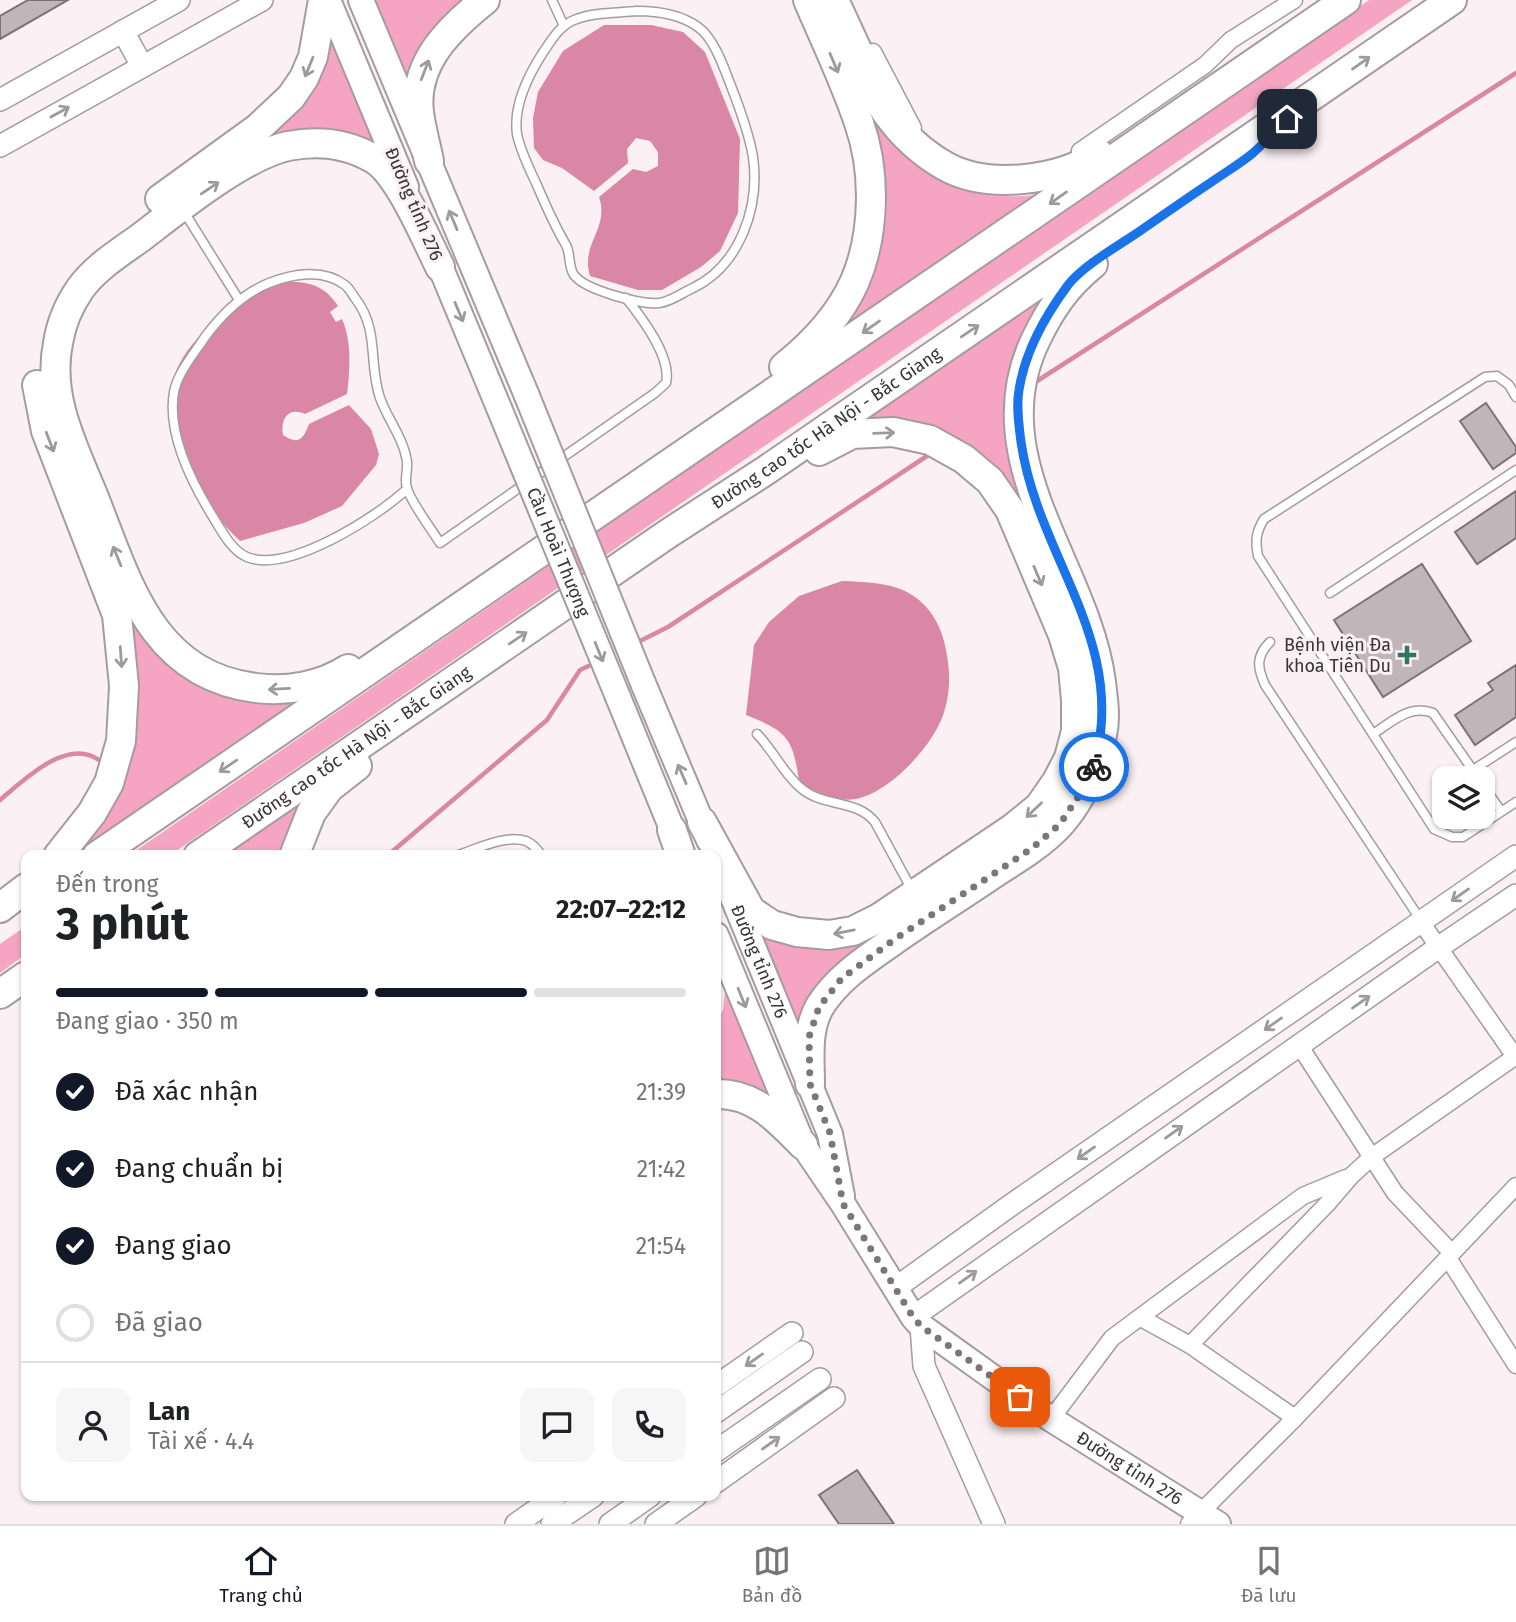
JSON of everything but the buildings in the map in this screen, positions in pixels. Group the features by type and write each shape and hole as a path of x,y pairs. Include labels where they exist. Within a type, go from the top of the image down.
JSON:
{"highway":[{"path":"63,850 92,813 109,783 121,741 124,686 117,615 43,422 37,383 41,329 56,294 68,275 138,216 258,128 283,106 300,86 309,68 317,42 323,0"},
{"path":"429,161 419,110 421,78 433,52 453,26 485,0"},
{"path":"629,493 810,346 837,311 855,281 866,243 870,196 867,154 860,124 807,0"},
{"path":"834,0 885,110 911,140 946,167 980,178 1020,181 1058,173 1090,160 1116,142 1195,104 1262,42 1322,0"},
{"path":"106,850 1346,0"},
{"name":"Đường cao tốc Hà Nội - Bắc Giang","path":"207,850 1451,0"},
{"path":"810,1084 809,1037 819,1007 842,978 895,939 1031,849 1060,824 1095,766 1103,731 1104,701 1099,663 1087,625 1036,500 1025,466 1019,427 1019,391 1029,352 1045,319 1070,282 1099,259 1252,154 1305,102"},
{"path":"440,267 387,170 376,160 340,144 303,144 265,153 247,162 181,207 95,272 80,288 61,327 55,381 60,412 142,612 153,630 173,652 188,664 218,680 268,690 296,688 342,673 492,584"},
{"path":"669,533 774,481 815,453 852,434 893,432 930,440 964,459 990,481 1010,510 1063,635 1073,668 1076,731 1069,758 1039,807 1013,828 878,918 853,931 828,935 797,932 772,925 751,911 721,857"},
{"path":"296,850 311,813 329,788 491,656"},
{"path":"702,822 717,850"},
{"path":"0,908 21,892"},
{"path":"0,923 21,908"},
{"path":"0,994 21,979"},
{"path":"0,1012 21,997"},
{"path":"721,1095 751,1101 772,1114 803,1145"}],"main road":[{"name":"Đường tỉnh 276","path":"328,0 499,408"},
{"name":"Đường tỉnh 276","path":"361,0 527,396"},
{"name":"Cầu Hoài Thượng","path":"527,396 643,683"},
{"name":"Cầu Hoài Thượng","path":"499,408 679,847"},
{"name":"Đường tỉnh 276","path":"643,683 714,850"},
{"name":"Đường tỉnh 276","path":"721,868 830,1133 843,1204"},
{"name":"Đường tỉnh 276","path":"721,947 803,1145 917,1321 1051,1419 1202,1521"}],"street":[{"path":"0,146 262,0"},
{"path":"846,0 910,125 943,154 965,163 1016,172 1061,162 1087,148 1205,65 1231,40 1294,0"},
{"path":"0,100 169,2"},
{"path":"123,31 142,66"},
{"path":"894,1289 1516,856"},
{"path":"994,1524 924,1366 917,1321 1299,1045 1516,895"},
{"path":"1190,1345 1373,1156 1516,1057 1422,922"},
{"path":"1299,1045 1395,1193 1450,1256 1516,1365"},
{"path":"1051,1419 1112,1338 1303,1196 1351,1176"},
{"path":"1202,1521 1295,1418 1516,1186"},
{"path":"1141,1318 1190,1345 1295,1418"},
{"path":"721,1384 797,1343 721,1408"},
{"path":"721,1448 820,1379"},
{"path":"721,1478 834,1398"},
{"path":"516,1524 549,1501"},
{"path":"552,1524 586,1501"},
{"path":"610,1524 643,1501"},
{"path":"664,1511 685,1501"}],"lane":[{"path":"552,0 564,26"},
{"path":"637,11 659,12 683,18 701,28 726,72 749,136 753,186 746,230 722,266 705,283 661,303 645,303 601,291 583,283 574,275 569,252 545,205 517,133 518,109 526,82 555,35 564,26 587,16 637,11"},
{"path":"181,207 239,300"},
{"path":"407,489 371,518 285,559 260,560 245,556 234,547 195,487 173,416 174,392 179,379 213,326 254,289 286,276 309,274 330,278 345,285 363,308 373,337 375,375 380,397 407,461 407,489 440,543 662,388 667,376 663,360 643,320 626,298"},
{"path":"1516,397 1509,385 1497,376 1485,377 1264,519 1257,530 1255,542 1258,556 1434,829 1452,837 1463,836 1516,802"},
{"path":"1330,593 1516,470"},
{"path":"1270,642 1262,650 1258,661 1265,685 1422,922"},
{"path":"1373,734 1407,712 1426,710 1433,713 1470,766"},
{"path":"757,734 802,790 821,799 867,813 875,822 914,895"},
{"path":"1479,766 1516,742"},
{"path":"1495,802 1501,811"},
{"path":"475,850 514,840 531,844 536,850"}],"shaded area":[{"path":"368,0 474,0 444,18 420,46 404,83"},
{"path":"1369,0 1412,0 178,850 137,850"},
{"path":"332,18 391,159 371,148 235,158"},
{"path":"604,25 651,25 683,32 705,52 740,139 738,213 720,251 701,267 662,290 638,290 590,276 588,264 591,245 601,218 599,197 633,169 646,172 658,166 658,152 650,141 636,138 627,149 628,163 594,191 562,168 543,160 534,148 533,118 538,92 563,51"},
{"path":"871,117 911,157 950,184 995,195 1052,193 831,343 844,318"},
{"path":"1065,274 1034,313 1017,350 1008,390 1026,508 987,459 950,434 934,428 916,426 847,426"},
{"path":"287,282 316,286 333,299 338,306 330,312 336,322 342,319 349,346 349,366 347,394 305,414 290,413 284,420 283,435 293,440 299,439 305,434 309,424 349,405 371,429 379,454 376,465 342,506 304,523 240,541 216,515 192,473 172,404 174,378 182,359 211,324 249,298"},
{"path":"842,581 890,586 905,591 920,601 940,628 947,653 949,677 945,709 924,748 888,784 863,797 846,800 820,794 799,781 794,755 786,738 771,726 746,715 754,645 769,622 799,596"},
{"path":"126,610 166,657 317,691 86,850 72,850 116,789"},
{"path":"319,779 284,850 218,850"},
{"path":"747,921 889,928 798,1033"},
{"path":"21,929 21,958 0,973 0,944"},
{"path":"726,983 774,1097 755,1089 721,1085"}],"waterway":[{"path":"1034,383 1516,73"},
{"path":"634,644 668,627 933,452"},
{"path":"394,850 547,720 580,670 595,663"},
{"path":"0,800 33,772 60,757 87,754 99,760"}],"way so far":[{"path":"1020,1397 921,1326 894,1289 843,1204 830,1133 810,1084 809,1037 819,1007 842,978 864,960 1031,849 1060,824 1094,767"}],"place":[{"name":"Bệnh viện Đa khoa Tiên Du","path":"1407,655"}],"route":[{"path":"1094,767 1103,731 1104,701 1099,663 1087,625 1036,500 1025,466 1019,427 1019,391 1029,352 1045,319 1070,282 1099,259 1252,154 1287,119"}]}
